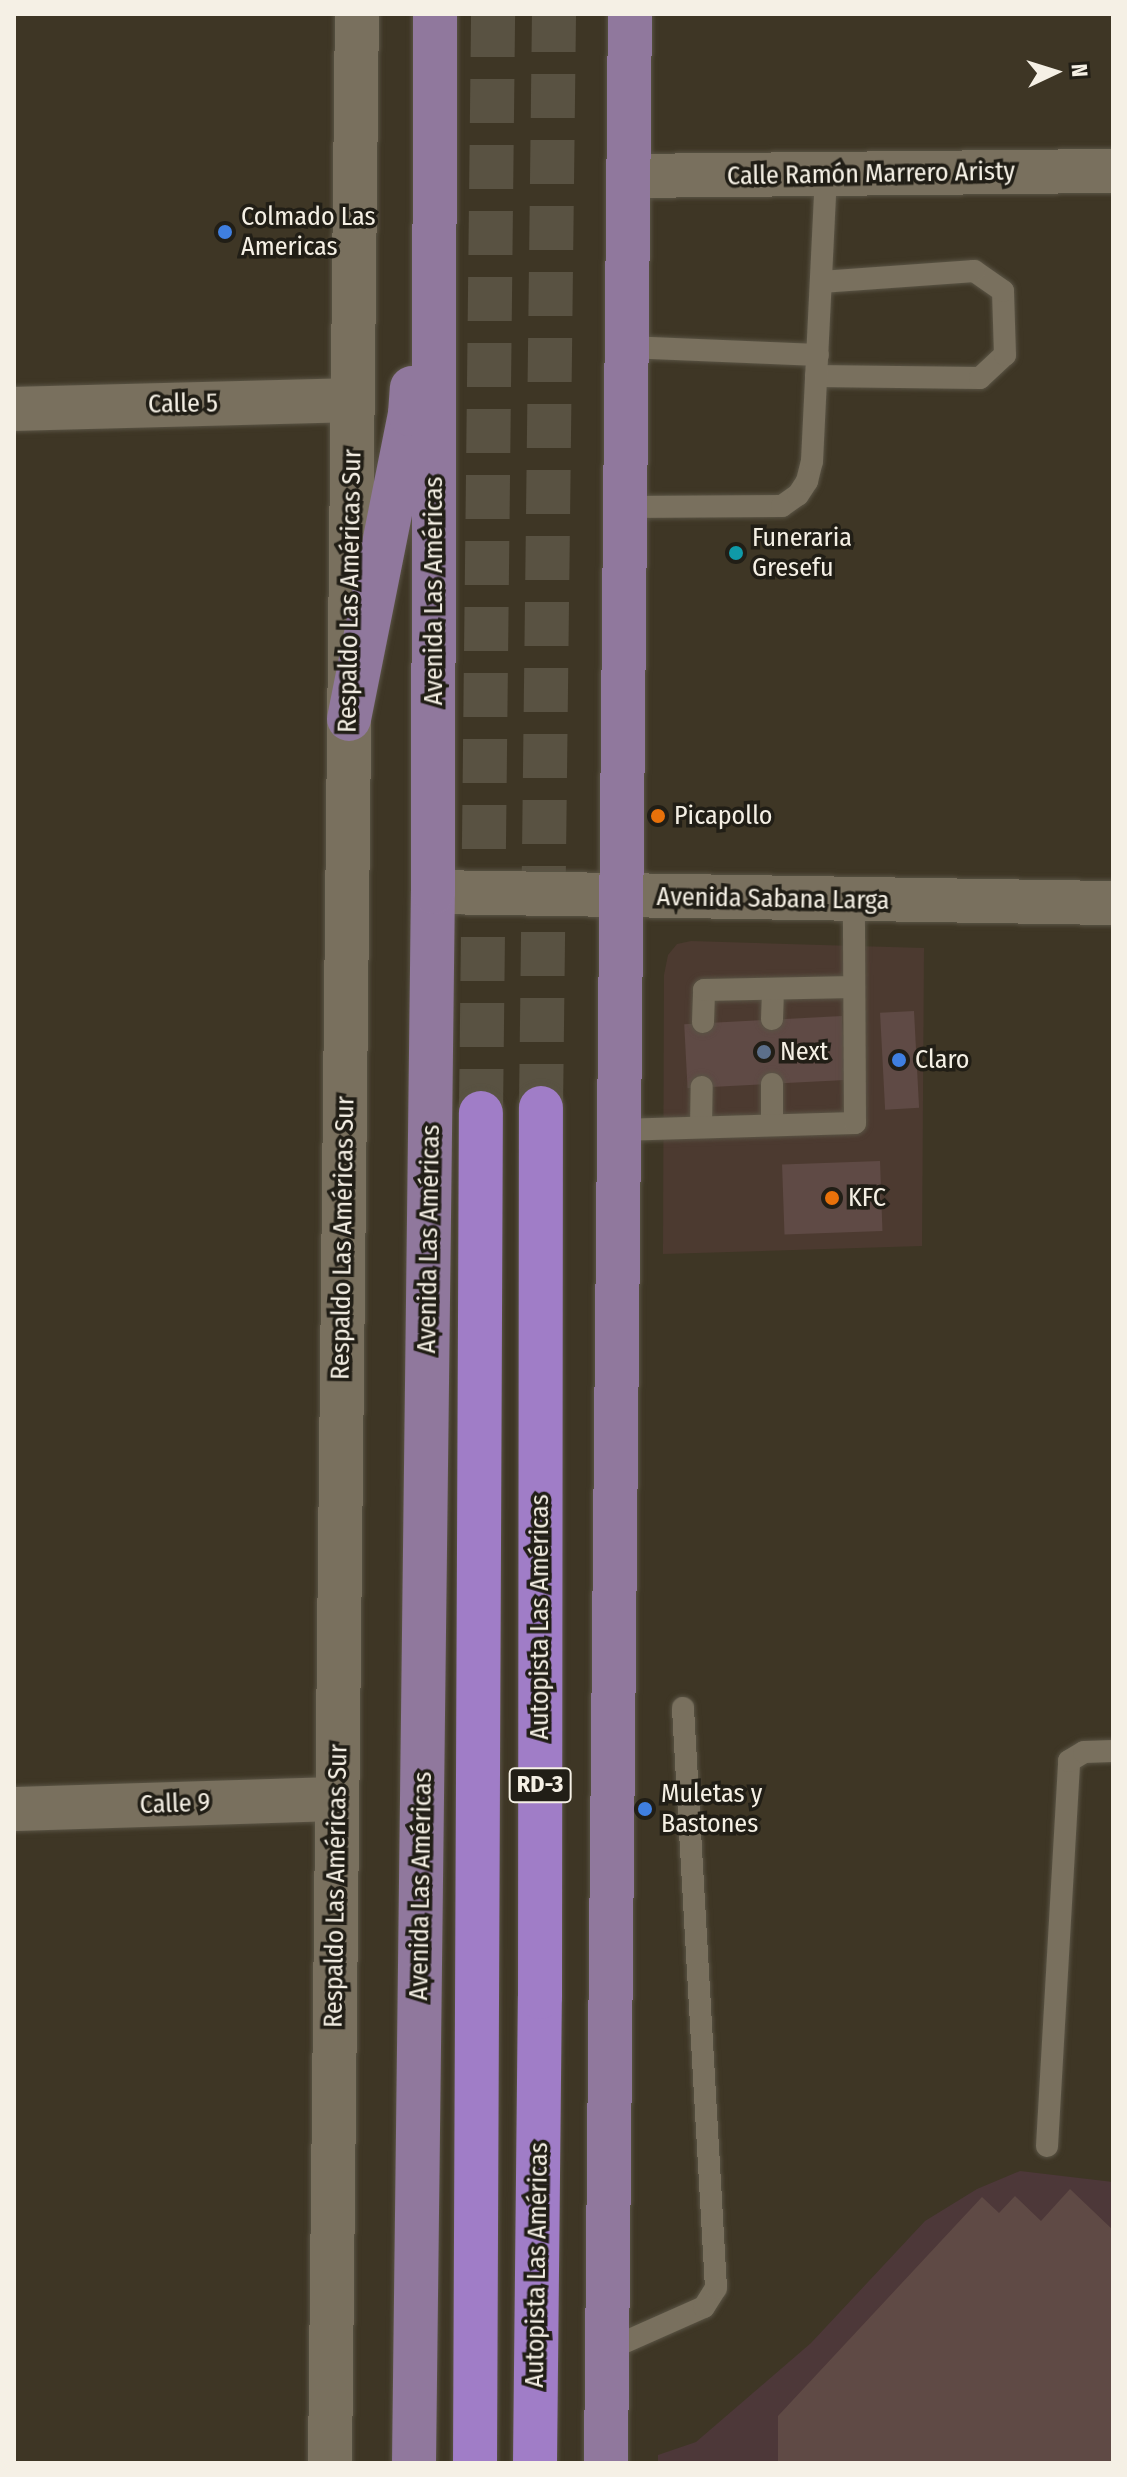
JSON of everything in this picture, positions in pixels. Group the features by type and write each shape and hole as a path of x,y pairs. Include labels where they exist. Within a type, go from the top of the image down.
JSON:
{"highway":[{"name":"Autopista Las Américas","path":"535,2463 540,1997 541,1108"},
{"name":"RD-3","path":"475,2463 481,1113"}],"main road":[{"path":"349,719 410,414 435,14"},
{"name":"Avenida Las Américas","path":"414,2463 433,892 435,14"},
{"path":"606,2463 630,14"}],"street":[{"name":"Respaldo Las Américas Sur","path":"330,2463 357,14"},
{"name":"Calle Ramón Marrero Aristy","path":"629,176 1113,171"},
{"name":"Calle 5","path":"14,409 353,400"},
{"name":"Avenida Sabana Larga","path":"433,892 1113,903"},
{"name":"Calle 9","path":"14,1809 337,1799"}],"lane":[{"path":"625,507 782,506 807,481 812,461 826,174"},
{"path":"627,347 980,378 1005,355 1003,291 974,271 821,282"},
{"path":"619,1130 855,1123 854,900"},
{"path":"703,1022 704,990 854,987"},
{"path":"772,1019 773,989"},
{"path":"772,1084 772,1125"},
{"path":"701,1126 702,1087"},
{"path":"607,2350 704,2307 716,2288 683,1708"},
{"path":"1047,2146 1069,1761 1084,1752 1113,1751"}],"shaded area":[{"path":"691,941 924,948 922,1246 663,1254 664,975 668,955 677,944"},
{"path":"1020,2171 1113,2182 1113,2463 658,2463 658,2455 696,2442 811,2343 925,2221 977,2189"}],"building":[{"name":"Claro","path":"914,1011 919,1108 885,1110 880,1013"},
{"name":"Next","path":"842,1016 845,1080 688,1088 684,1024"},
{"name":"KFC","path":"880,1161 882,1231 785,1234 782,1164"},
{"path":"1070,2189 1113,2230 1113,2463 778,2463 778,2416 982,2197 999,2213 1015,2196 1041,2221"}],"tunnel":[{"path":"481,1113 493,14"},
{"path":"541,1108 554,14"}],"place":[{"name":"Colmado Las Americas","path":"225,232"},
{"name":"Funeraria Gresefu","path":"736,553"},
{"name":"Picapollo","path":"658,816"},
{"name":"Next","path":"764,1052"},
{"name":"Claro","path":"899,1060"},
{"name":"KFC","path":"832,1198"},
{"name":"Muletas y Bastones","path":"645,1809"}]}
